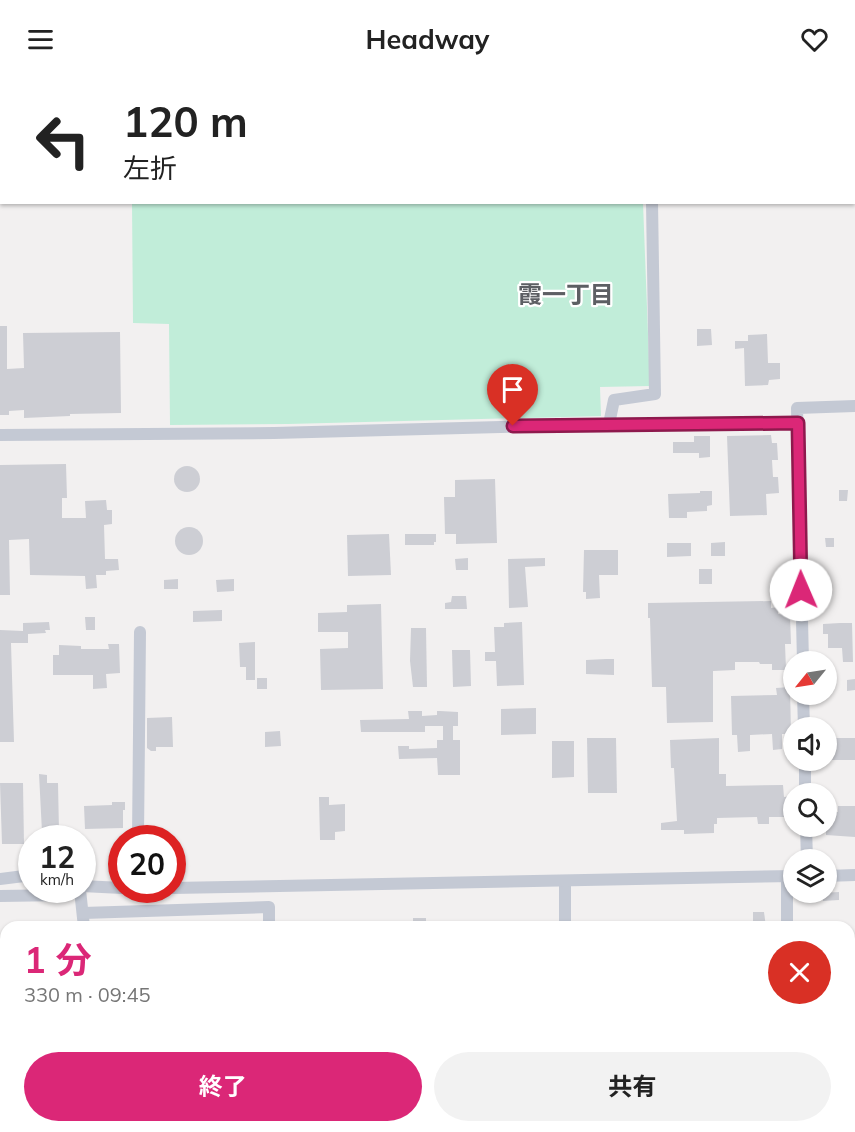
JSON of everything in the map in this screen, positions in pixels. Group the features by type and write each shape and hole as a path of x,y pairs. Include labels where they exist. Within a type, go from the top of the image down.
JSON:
{"lane":[{"path":"609,424 614,400 655,394 652,204"},
{"path":"803,651 796,408 855,406"},
{"path":"0,435 274,433 609,424 798,423"},
{"path":"138,825 140,632"},
{"path":"837,876 855,875"},
{"path":"186,888 783,876"},
{"path":"0,879 18,877"},
{"path":"565,882 565,921"},
{"path":"0,896 18,896"},
{"path":"82,903 84,921"},
{"path":"787,921 788,903"},
{"path":"83,913 269,907 269,921"}],"green space":[{"path":"132,204 643,204 650,386 600,387 601,416 170,425 169,324 133,323"}],"building":[{"path":"0,326 7,326 7,369 24,368 23,333 120,332 121,413 24,418 24,410 9,411 9,415 0,415"},
{"path":"697,329 711,329 712,345 697,346"},
{"path":"767,334 768,363 780,363 780,379 769,380 768,385 745,386 744,348 735,349 735,341 748,341 748,335"},
{"path":"771,435 772,443 777,443 778,460 772,460 773,477 778,477 779,493 766,494 767,515 730,516 727,436"},
{"path":"694,436 710,436 710,457 699,458 699,453 673,453 673,442 694,442"},
{"path":"66,464 67,498 62,498 62,518 86,518 85,501 106,500 107,510 112,510 112,524 104,525 105,559 118,559 119,570 106,571 106,575 96,575 97,588 86,589 85,576 30,575 29,539 9,540 10,595 0,595 0,465"},
{"path":"187,466 196,470 200,479 196,488 187,492 178,488 174,479 178,470"},
{"path":"495,479 497,543 456,544 456,534 445,534 444,497 455,497 455,480"},
{"path":"839,490 848,490 847,501 839,501"},
{"path":"700,491 712,491 712,505 707,506 707,511 687,512 687,518 669,518 668,494 700,493"},
{"path":"189,527 199,531 203,541 199,551 189,555 179,551 175,541 179,531"},
{"path":"389,534 391,575 348,576 347,535"},
{"path":"405,534 436,534 436,542 434,545 405,545"},
{"path":"825,538 834,538 834,547 826,547"},
{"path":"725,542 725,556 711,556 711,543"},
{"path":"667,543 691,543 691,556 667,557"},
{"path":"584,550 618,550 618,575 599,575 600,598 586,599 586,592 583,592"},
{"path":"468,558 468,570 456,570 455,559"},
{"path":"545,558 545,566 525,567 528,607 509,608 508,559"},
{"path":"699,569 712,569 712,584 699,584"},
{"path":"178,579 178,589 164,589 164,580"},
{"path":"234,579 234,591 217,592 216,580"},
{"path":"452,596 466,596 467,609 445,609 445,603 451,602"},
{"path":"771,601 771,608 778,607 778,614 790,615 791,644 785,644 783,670 772,670 772,664 735,662 735,670 713,671 713,722 667,723 666,687 652,687 648,603"},
{"path":"381,604 383,689 321,690 320,649 348,648 348,632 318,632 318,613 347,612 347,605"},
{"path":"222,610 222,621 193,622 193,611"},
{"path":"85,617 95,617 95,630 86,630"},
{"path":"49,622 50,630 45,630 46,633 28,634 28,643 11,643 14,742 0,742 0,630 23,631 23,623"},
{"path":"522,622 524,685 497,686 496,661 485,661 485,652 495,652 494,627 504,627 504,623"},
{"path":"852,623 853,662 843,662 842,648 828,648 828,634 823,634 823,624"},
{"path":"411,628 426,628 427,687 413,687 410,661"},
{"path":"255,642 255,680 246,680 246,667 240,667 239,643"},
{"path":"108,644 119,644 120,673 106,674 107,688 93,689 93,675 53,675 53,655 59,655 59,645 81,646 81,649 109,649"},
{"path":"452,650 470,650 471,686 453,687"},
{"path":"614,659 614,675 586,674 586,660"},
{"path":"257,678 267,678 267,689 257,689"},
{"path":"855,679 855,690 847,691 847,680"},
{"path":"776,688 783,688 783,705 790,705 791,717 783,717 782,749 773,750 772,734 750,735 750,751 738,752 737,735 732,735 731,696 777,695"},
{"path":"536,708 536,734 501,735 501,709"},
{"path":"408,711 422,711 422,716 437,715 437,711 458,712 458,726 453,726 453,740 460,740 460,775 438,775 437,758 399,759 398,746 409,746 409,749 437,748 437,740 443,740 443,726 425,726 425,732 361,732 360,720 409,719"},
{"path":"172,717 173,747 156,747 156,751 151,751 147,748 147,718"},
{"path":"280,731 281,746 265,747 265,732"},
{"path":"587,738 616,738 617,793 588,793"},
{"path":"719,738 719,774 726,774 726,786 783,785 783,817 769,817 769,824 758,824 757,817 717,818 714,833 684,834 684,830 661,830 661,823 677,821 670,740"},
{"path":"837,738 855,738 855,760 837,760"},
{"path":"552,741 574,741 574,777 552,778"},
{"path":"39,774 47,775 47,783 58,783 59,825 42,825"},
{"path":"0,783 23,783 24,825 18,825 18,844 2,844"},
{"path":"319,797 329,797 329,805 345,804 345,831 335,832 335,840 320,840"},
{"path":"112,802 125,802 123,825 108,825 108,828 96,829 96,825 85,825 84,806 112,805"},
{"path":"838,806 855,806 855,837 837,836"},
{"path":"753,912 764,912 765,921 753,921"},
{"path":"413,918 426,918 426,921 413,921"}],"district":[{"name":"霞一丁目","path":"566,295"}],"route":[{"path":"513,426 798,423 801,590"}]}
